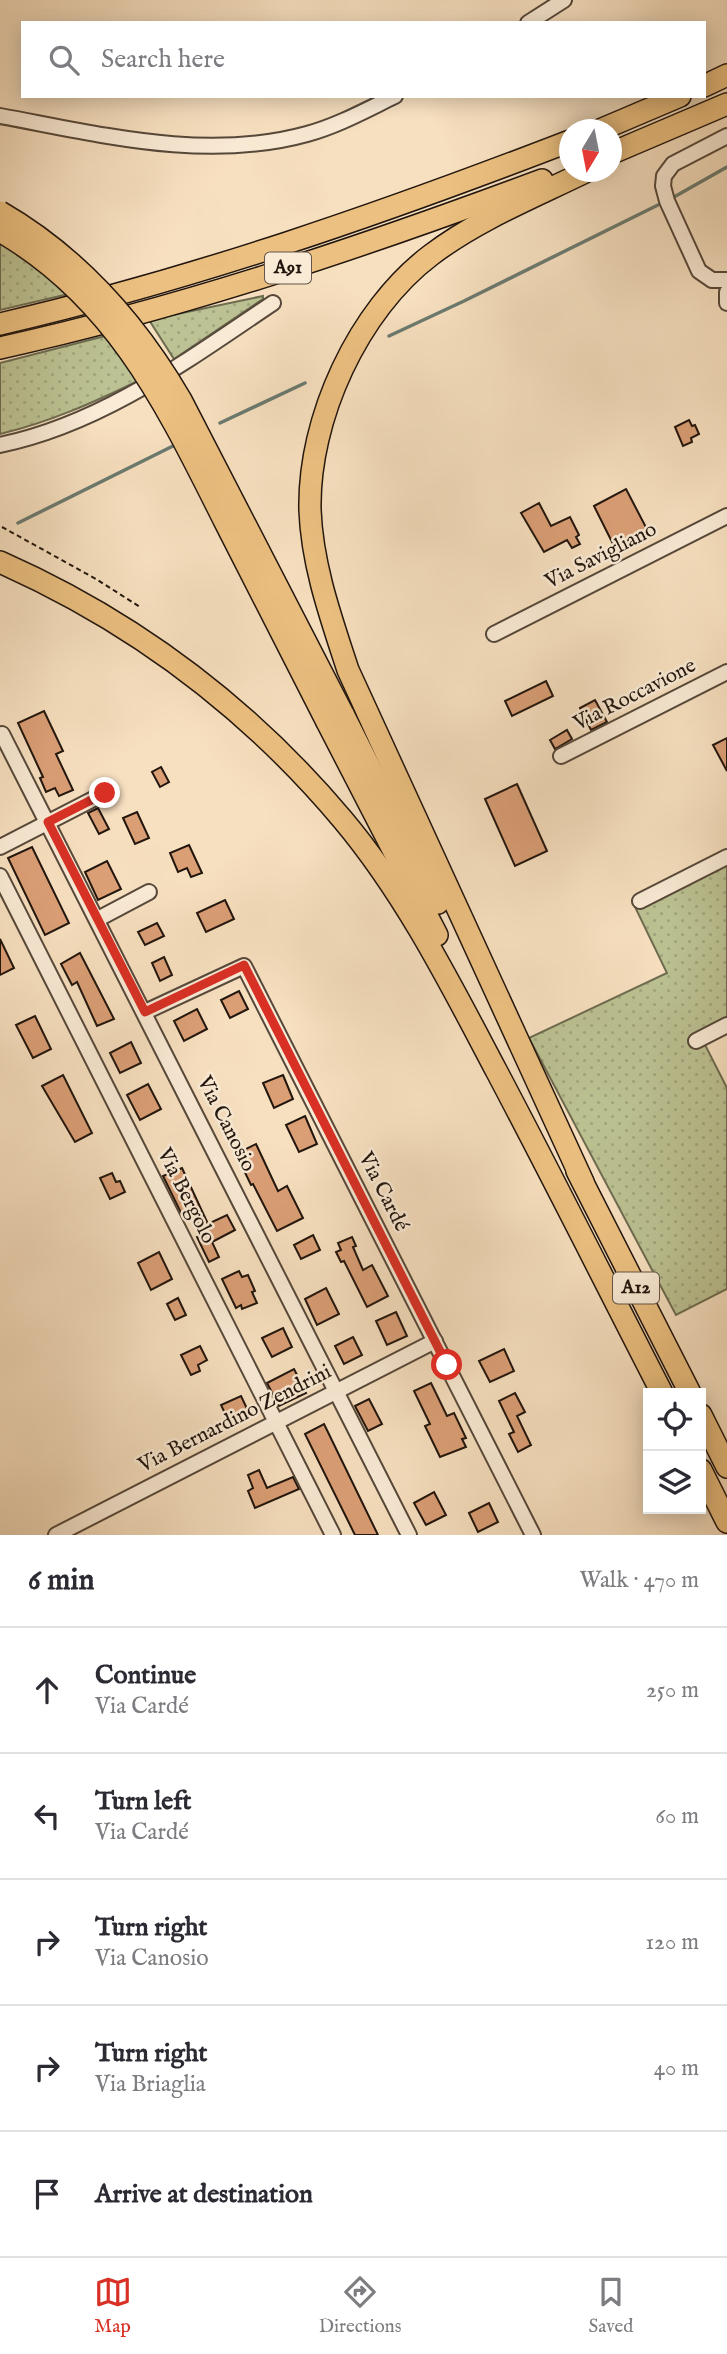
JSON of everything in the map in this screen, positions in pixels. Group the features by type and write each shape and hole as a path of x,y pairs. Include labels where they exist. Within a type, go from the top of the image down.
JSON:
{"highway":[{"path":"706,85 727,75"},
{"path":"622,121 675,98"},
{"path":"622,151 727,104"},
{"name":"A91","path":"0,324 74,307 272,248 383,211 559,145"},
{"name":"A91","path":"0,348 119,319 344,252 559,174"},
{"path":"565,182 447,243 408,274 386,298 355,345 331,399 318,439 310,510 323,591 348,670 583,1182"},
{"path":"0,212 36,235 78,268 116,307 150,351 181,400 480,1018 562,1196"},
{"path":"0,231 47,264 81,293 110,324 143,370 177,427 335,718 583,1182"},
{"path":"0,562 41,580 100,612 178,664 245,718 344,821 398,894 438,963 562,1196"},
{"name":"A12","path":"583,1182 687,1388"},
{"name":"A12","path":"562,1196 659,1388"},
{"path":"706,1425 727,1467"},
{"path":"706,1480 727,1522"}],"street":[{"path":"531,21 564,0"},
{"path":"0,116 151,142 246,145 309,134 391,98"},
{"path":"727,136 673,164 664,176 663,186 667,201 699,271 712,281 727,280"},
{"path":"727,292 727,303"},
{"path":"0,445 59,428 131,394 187,361 273,303"},
{"name":"Via Savigliano","path":"494,634 727,516"},
{"name":"Via Roccavione","path":"561,756 727,672"},
{"name":"Via Canosio","path":"2,734 409,1535"},
{"path":"0,847 105,793"},
{"path":"640,901 727,857"},
{"name":"Via Bergolo","path":"0,876 333,1535"},
{"path":"98,919 149,891"},
{"name":"Via Cardé","path":"145,1012 244,965 533,1535"},
{"path":"696,1041 727,1025"},
{"name":"Via Bernardino Zendrini","path":"56,1535 435,1341"}],"path":[{"path":"2,527 140,607"}],"green space":[{"path":"0,238 73,293 0,310"},
{"path":"263,296 263,299 174,359 149,320"},
{"path":"109,335 142,379 72,411 0,434 0,363"},
{"path":"727,863 727,1020 700,1035 727,1088 727,1289 676,1315 529,1038 667,973 636,909"}],"building":[{"path":"689,420 699,434 691,438 692,442 683,446 675,427"},
{"path":"626,489 651,537 618,554 594,506"},
{"path":"539,503 551,526 570,517 579,535 576,537 580,544 572,548 567,540 544,552 521,513"},
{"path":"546,681 553,696 512,716 505,701"},
{"path":"595,700 607,722 591,730 580,708"},
{"path":"44,711 63,751 56,754 73,790 59,796 55,788 46,792 40,778 43,777 18,723"},
{"path":"567,730 572,739 555,749 550,740"},
{"path":"727,738 727,771 713,745"},
{"path":"161,767 169,782 160,787 152,772"},
{"path":"517,784 547,851 515,866 485,799"},
{"path":"98,808 109,829 99,834 88,813"},
{"path":"137,812 149,838 135,844 123,818"},
{"path":"189,845 202,873 191,877 187,868 178,872 170,853"},
{"path":"32,847 69,923 45,935 8,858"},
{"path":"107,861 121,889 98,900 85,872"},
{"path":"225,900 234,919 206,932 197,913"},
{"path":"157,923 164,936 145,945 138,932"},
{"path":"0,939 14,968 0,975"},
{"path":"80,953 114,1019 97,1026 77,982 72,985 61,964"},
{"path":"164,957 172,975 160,981 152,963"},
{"path":"239,991 248,1009 230,1018 221,1000"},
{"path":"197,1009 207,1029 184,1041 174,1021"},
{"path":"35,1016 51,1049 33,1058 16,1025"},
{"path":"131,1042 141,1063 120,1073 110,1053"},
{"path":"63,1075 92,1133 75,1142 42,1086"},
{"path":"283,1075 293,1099 274,1108 263,1083"},
{"path":"148,1084 161,1109 140,1120 127,1095"},
{"path":"305,1116 317,1144 299,1152 286,1125"},
{"path":"256,1144 278,1191 287,1186 303,1218 277,1231 236,1154"},
{"path":"182,1168 208,1224 227,1215 235,1230 212,1242 219,1257 209,1262 197,1237 203,1234 194,1215 184,1219 163,1176"},
{"path":"112,1173 125,1192 110,1199 100,1178"},
{"path":"313,1235 320,1250 301,1259 294,1245"},
{"path":"352,1237 356,1246 353,1247 363,1270 372,1265 388,1296 367,1307 344,1261 341,1262 336,1252 341,1250 338,1243"},
{"path":"159,1252 172,1279 151,1290 138,1263"},
{"path":"239,1271 242,1277 248,1275 257,1303 242,1309 241,1305 236,1308 222,1279"},
{"path":"326,1288 339,1314 317,1325 305,1299"},
{"path":"178,1298 186,1315 175,1320 167,1304"},
{"path":"396,1312 407,1336 387,1345 376,1321"},
{"path":"283,1328 292,1347 272,1357 262,1338"},
{"path":"353,1337 362,1355 344,1364 335,1346"},
{"path":"200,1346 207,1360 198,1365 200,1371 191,1375 181,1355"},
{"path":"504,1349 514,1371 490,1382 479,1361"},
{"path":"294,1369 306,1393 279,1406 267,1383"},
{"path":"431,1383 447,1416 454,1413 466,1438 462,1439 466,1447 440,1457 425,1426 430,1424 414,1391"},
{"path":"515,1393 525,1412 517,1416 531,1445 518,1452 509,1434 514,1432 499,1401"},
{"path":"241,1396 250,1415 230,1424 221,1405"},
{"path":"369,1399 382,1424 368,1431 355,1406"},
{"path":"324,1424 378,1535 355,1535 305,1434"},
{"path":"259,1470 267,1488 293,1477 299,1489 255,1508 248,1491 253,1488 248,1475"},
{"path":"434,1492 446,1515 426,1525 414,1503"},
{"path":"489,1503 498,1522 478,1532 469,1513"}],"waterway":[{"path":"674,197 727,167"},
{"path":"389,336 658,205"},
{"path":"220,423 305,383"},
{"path":"18,523 175,445"}],"route":[{"path":"105,793 48,822 145,1012 244,965 447,1365"}]}
